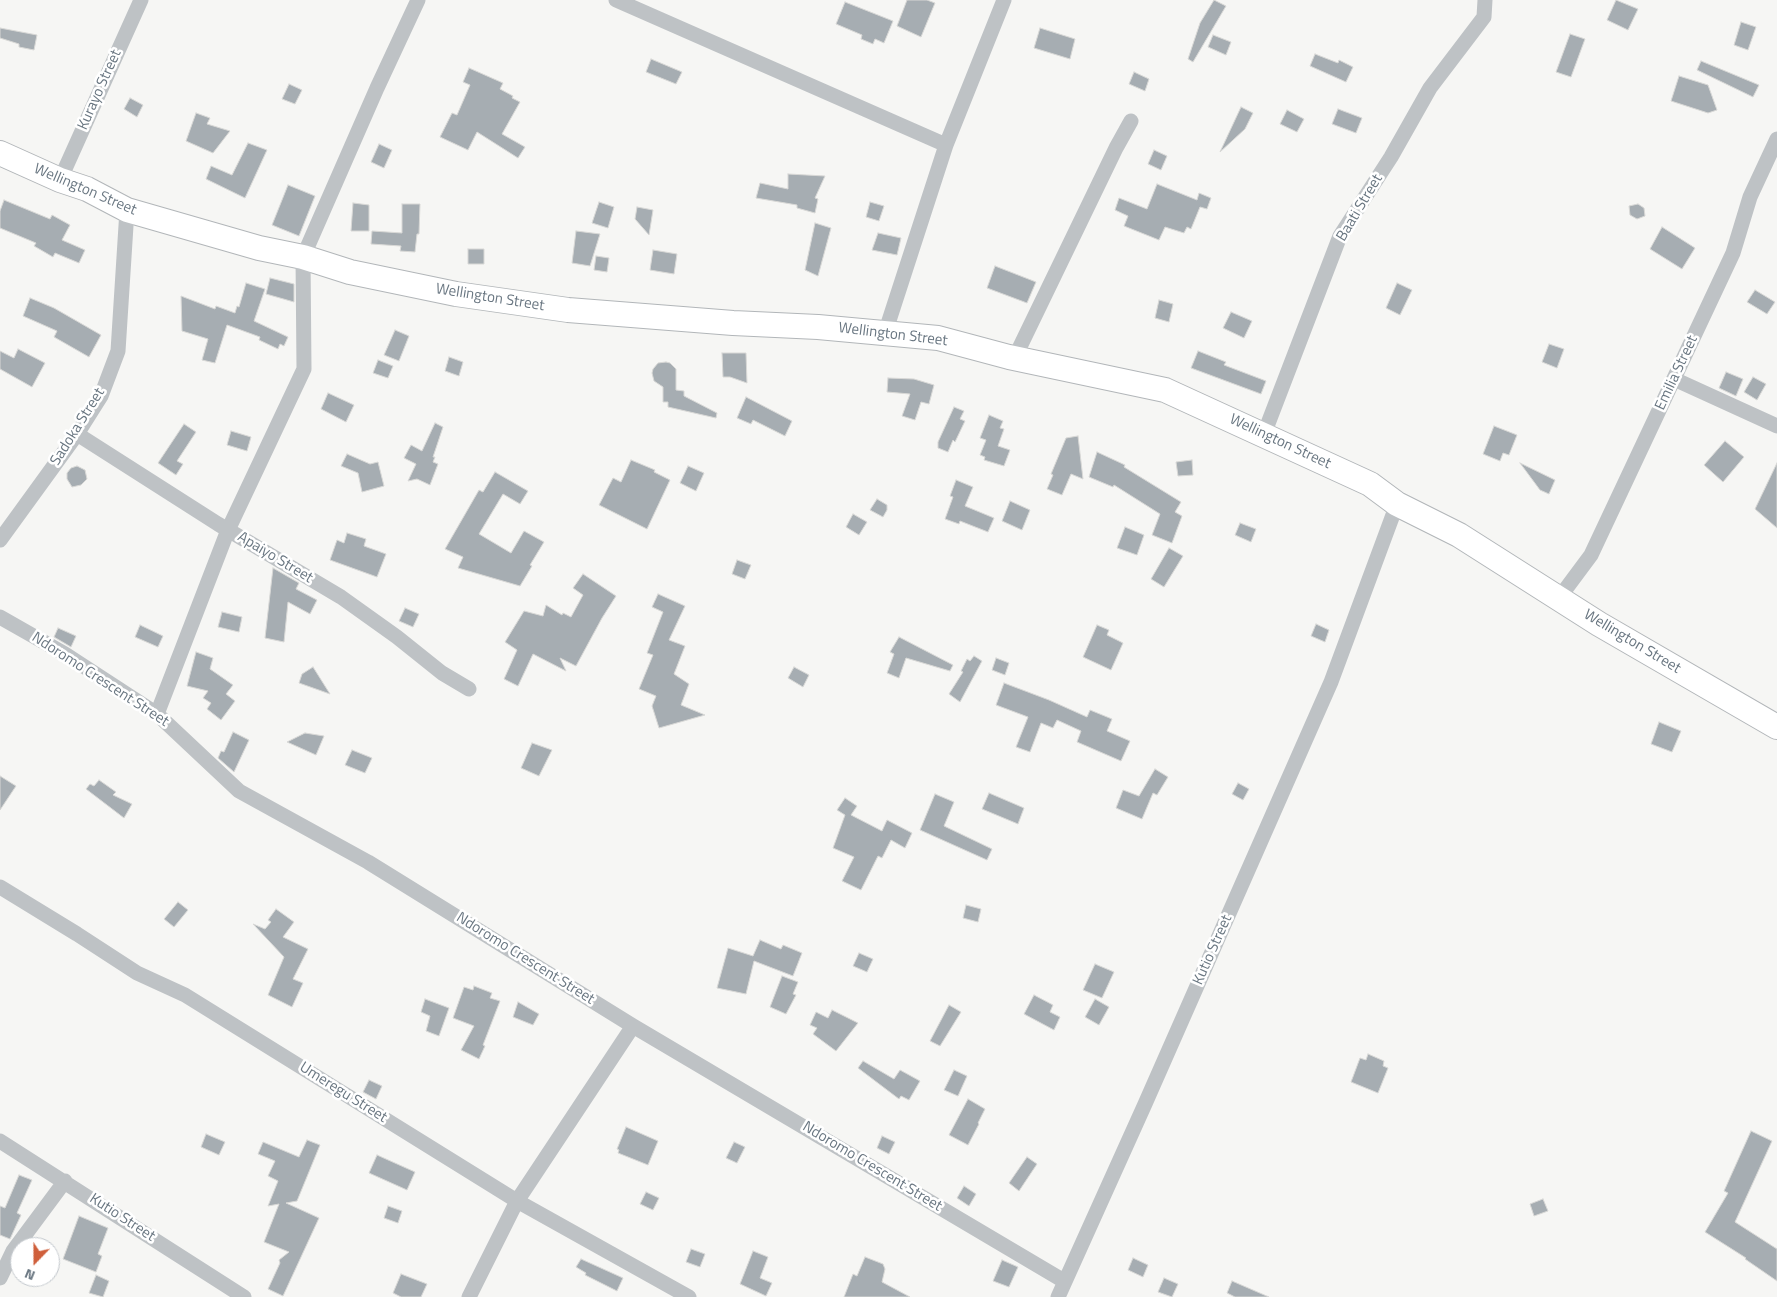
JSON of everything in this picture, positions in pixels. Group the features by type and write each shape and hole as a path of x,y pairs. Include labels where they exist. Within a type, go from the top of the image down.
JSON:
{"main road":[{"name":"Wellington Street","path":"0,154 60,180 87,189 127,210 259,248 303,257 350,272 456,294 568,310 733,323 818,327 938,338 1015,358 1165,390 1370,484 1397,504 1459,536 1599,624 1777,727"}],"street":[{"name":"Kurayo Street","path":"60,180 141,0"},
{"path":"157,714 228,530 304,369 303,257 418,0"},
{"path":"616,0 946,146"},
{"path":"885,333 946,146 1004,0"},
{"name":"Baati Street","path":"1264,434 1340,236 1391,157 1430,88 1484,17 1485,0"},
{"path":"1015,358 1116,148 1131,121"},
{"name":"Emilia Street","path":"1560,598 1591,555 1733,253 1750,197 1777,139"},
{"name":"Sadoka Street","path":"0,540 77,434 101,396 118,351 127,210"},
{"path":"1674,379 1777,426"},
{"name":"Apaiyo Street","path":"77,434 228,530 341,597 397,637 442,673 469,689"},
{"name":"Kutio Street","path":"1058,1297 1331,682 1397,504"},
{"name":"Ndoromo Crescent Street","path":"0,617 65,654 157,714 239,791 368,862 633,1026 1064,1281"},
{"name":"Umeregu Street","path":"0,887 137,973 185,995 517,1201 689,1297"},
{"path":"469,1297 517,1201 633,1026"},
{"name":"Kutio Street","path":"0,1141 244,1297"},
{"path":"0,1278 13,1251 65,1181"}],"building":[{"path":"907,0 927,0 935,3 921,37 897,26"},
{"path":"1214,0 1226,6 1193,62 1188,59 1200,23"},
{"path":"1616,0 1638,9 1628,30 1607,20"},
{"path":"845,2 893,21 884,43 875,39 873,44 861,39 862,35 836,24"},
{"path":"1741,22 1756,27 1748,50 1734,45"},
{"path":"0,28 37,35 34,50 19,47 19,44 0,38"},
{"path":"1040,28 1075,39 1070,59 1034,48"},
{"path":"1570,34 1585,39 1571,77 1556,72"},
{"path":"1213,35 1231,42 1226,55 1208,47"},
{"path":"1315,54 1338,63 1339,60 1353,67 1346,82 1310,66"},
{"path":"651,59 682,72 676,84 646,72"},
{"path":"1701,61 1759,85 1753,97 1697,70"},
{"path":"469,68 503,83 500,89 520,102 502,134 525,147 518,158 477,132 468,150 440,137 452,113 457,115 470,85 463,82"},
{"path":"1134,72 1149,79 1145,91 1129,84"},
{"path":"1679,76 1708,85 1717,110 1708,113 1671,101"},
{"path":"289,84 302,90 295,104 282,99"},
{"path":"130,98 143,105 137,117 124,109"},
{"path":"1241,107 1253,113 1245,129 1220,152"},
{"path":"1338,109 1362,118 1356,133 1332,124"},
{"path":"1287,110 1304,119 1297,132 1280,124"},
{"path":"196,113 210,118 207,124 230,131 213,153 186,141"},
{"path":"248,143 267,150 245,198 206,179 211,166 232,175"},
{"path":"379,144 392,150 384,168 371,162"},
{"path":"1154,150 1167,156 1161,170 1148,164"},
{"path":"788,174 825,176 815,198 818,199 815,213 797,208 797,205 756,198 760,183 788,189"},
{"path":"1157,184 1197,200 1199,193 1211,198 1207,209 1200,207 1191,229 1187,227 1184,233 1165,227 1159,240 1124,226 1128,216 1115,210 1119,198 1147,209"},
{"path":"288,185 315,196 299,236 272,225"},
{"path":"4,200 50,219 52,215 70,225 62,240 85,250 79,263 55,253 53,257 34,246 36,243 0,228 0,211"},
{"path":"599,202 614,207 608,228 592,223"},
{"path":"870,202 884,206 879,221 866,217"},
{"path":"353,203 369,205 369,231 351,231"},
{"path":"402,204 420,204 419,234 417,234 415,252 400,251 401,246 371,244 372,231 402,233"},
{"path":"1638,204 1644,208 1645,216 1637,219 1630,215 1629,206"},
{"path":"637,207 653,210 649,235 635,219"},
{"path":"815,223 831,228 818,276 805,270"},
{"path":"1662,227 1695,248 1682,269 1650,249"},
{"path":"576,231 600,234 590,266 572,263"},
{"path":"878,233 901,238 897,255 872,250"},
{"path":"468,249 484,249 484,264 468,264"},
{"path":"653,250 677,254 674,274 650,270"},
{"path":"596,256 609,258 607,272 594,270"},
{"path":"995,266 1036,282 1027,303 987,288"},
{"path":"270,278 294,284 294,302 266,294"},
{"path":"246,283 265,289 254,321 288,337 284,346 280,344 278,349 259,340 260,337 227,325 215,363 202,360 208,339 182,331 181,296 215,309 216,306 235,313 237,306 239,307"},
{"path":"1397,283 1412,290 1400,315 1386,308"},
{"path":"1755,290 1775,302 1767,314 1747,302"},
{"path":"30,298 54,308 101,335 89,357 54,337 57,331 23,316"},
{"path":"1159,300 1173,304 1169,322 1155,318"},
{"path":"1231,312 1252,321 1244,338 1223,328"},
{"path":"395,330 409,336 399,361 384,355"},
{"path":"1549,344 1564,349 1557,368 1542,362"},
{"path":"18,349 45,363 32,387 0,369 0,351 14,358"},
{"path":"1198,351 1226,362 1224,365 1266,381 1261,394 1191,368"},
{"path":"722,353 746,353 747,383 730,377 723,377"},
{"path":"449,357 463,362 459,376 445,371"},
{"path":"378,360 393,366 388,378 373,373"},
{"path":"666,362 676,369 676,390 684,391 684,396 717,413 716,418 668,407 668,402 663,402 663,387 654,381 652,373 658,363"},
{"path":"1726,372 1743,379 1736,396 1719,388"},
{"path":"1753,377 1766,384 1757,400 1744,392"},
{"path":"888,378 914,379 934,385 929,404 921,402 915,420 902,416 910,394 887,392"},
{"path":"328,393 354,405 346,422 321,409"},
{"path":"746,397 792,421 785,436 753,420 751,424 737,418"},
{"path":"954,407 964,411 960,419 965,421 948,452 938,448 938,442"},
{"path":"989,415 1003,421 1000,428 1004,429 998,446 1010,450 1004,466 984,460 985,457 980,455 986,440 980,438"},
{"path":"435,423 443,427 433,457 435,457 433,462 438,464 430,485 417,479 408,481 416,464 404,458 411,445 422,451"},
{"path":"184,424 196,432 177,461 183,464 176,475 158,463"},
{"path":"1494,426 1517,435 1509,455 1503,453 1500,461 1483,454"},
{"path":"231,431 251,437 247,451 227,445"},
{"path":"1078,436 1083,479 1071,474 1062,495 1047,489 1066,438"},
{"path":"1725,441 1744,457 1723,482 1704,465"},
{"path":"1097,452 1125,465 1124,467 1181,502 1175,512 1182,516 1172,543 1152,535 1160,514 1114,485 1113,487 1089,477"},
{"path":"347,454 370,464 378,462 384,486 362,492 358,473 341,466"},
{"path":"631,460 655,470 654,472 670,480 647,529 599,505 613,478 621,482"},
{"path":"1192,460 1193,475 1178,476 1176,462"},
{"path":"1520,463 1555,480 1549,494 1540,490"},
{"path":"1777,463 1777,528 1755,509"},
{"path":"77,466 85,470 87,479 81,485 72,487 67,479 67,473 71,468"},
{"path":"688,466 704,473 696,491 680,483"},
{"path":"495,472 528,491 520,504 503,494 479,534 511,553 524,531 544,542 520,586 458,568 463,557 445,549 479,490 483,492"},
{"path":"956,480 973,487 965,506 994,518 988,532 960,521 959,524 945,519 953,497 950,496"},
{"path":"877,499 887,505 887,510 883,517 870,510"},
{"path":"1010,501 1030,510 1022,530 1002,521"},
{"path":"853,514 867,522 859,535 846,527"},
{"path":"1240,523 1256,529 1251,542 1235,535"},
{"path":"1125,527 1144,535 1137,555 1117,548"},
{"path":"347,533 366,539 364,546 386,554 377,577 330,560 337,540 344,543"},
{"path":"1169,548 1183,556 1164,587 1151,579"},
{"path":"737,560 751,565 745,579 732,574"},
{"path":"273,568 299,583 296,589 317,600 310,614 288,602 284,642 265,638"},
{"path":"583,574 616,596 576,666 560,658 566,671 533,654 518,686 504,679 517,650 505,642 524,611 543,616 546,605 562,615 563,613 571,617 583,595 573,588"},
{"path":"658,594 685,606 669,640 685,646 674,674 689,684 681,705 705,715 659,728 652,706 656,696 639,689 653,655 647,653 663,612 652,607"},
{"path":"405,608 419,614 413,627 399,621"},
{"path":"222,612 242,617 239,632 218,627"},
{"path":"1316,624 1329,630 1325,642 1311,636"},
{"path":"140,625 163,636 158,647 135,637"},
{"path":"1097,625 1109,630 1107,635 1123,643 1111,670 1083,657"},
{"path":"58,628 76,636 71,647 54,637"},
{"path":"899,637 953,665 950,671 906,658 899,678 887,673 894,654 890,652"},
{"path":"196,652 213,658 210,669 233,685 226,694 235,701 221,720 207,709 211,703 203,698 208,691 187,686"},
{"path":"974,656 982,661 960,702 949,694 963,672 961,671 967,659 970,661"},
{"path":"996,658 1009,663 1005,675 992,670"},
{"path":"313,667 330,694 299,683 302,674"},
{"path":"794,667 809,675 803,687 788,678"},
{"path":"1004,683 1087,717 1090,710 1112,719 1107,731 1130,741 1121,761 1077,742 1081,731 1057,720 1053,728 1041,723 1030,752 1016,747 1028,717 996,705"},
{"path":"1659,722 1681,731 1672,752 1651,744"},
{"path":"233,732 249,740 234,772 218,758 221,751 224,752"},
{"path":"305,733 324,736 316,755 287,742"},
{"path":"532,743 552,750 539,776 521,768"},
{"path":"352,750 372,758 365,773 345,765"},
{"path":"1155,769 1168,777 1157,795 1153,793 1142,819 1116,808 1123,790 1139,796"},
{"path":"0,776 16,786 0,810"},
{"path":"99,780 116,792 113,795 132,804 124,818 86,789 90,784 94,786"},
{"path":"1238,783 1249,789 1243,800 1232,794"},
{"path":"989,793 1024,808 1018,824 982,809"},
{"path":"935,794 954,802 944,826 992,849 987,860 920,830"},
{"path":"845,798 857,806 851,815 882,831 887,820 912,833 905,848 891,840 882,858 878,856 861,890 842,881 854,857 833,848 845,815 837,810"},
{"path":"178,902 188,910 174,927 164,919"},
{"path":"966,905 981,909 978,922 963,918"},
{"path":"276,909 294,922 283,937 308,949 293,979 303,983 292,1007 268,995 284,957 253,924 265,929 271,922 268,920"},
{"path":"760,940 781,949 783,945 802,953 793,976 754,961 746,994 717,988 728,948 753,956"},
{"path":"859,953 873,959 867,972 853,966"},
{"path":"1095,964 1114,972 1102,998 1083,990"},
{"path":"782,976 798,982 793,994 796,995 786,1014 770,1007"},
{"path":"474,986 492,993 490,998 500,1001 479,1059 461,1050 474,1026 453,1018 464,987 473,990"},
{"path":"1034,995 1053,1005 1050,1012 1060,1017 1054,1030 1024,1014"},
{"path":"425,999 449,1008 439,1036 426,1031 430,1016 421,1012"},
{"path":"1095,999 1109,1007 1099,1025 1085,1017"},
{"path":"518,1002 539,1014 533,1025 513,1017"},
{"path":"949,1005 961,1012 940,1046 930,1041"},
{"path":"832,1010 858,1023 836,1051 813,1034 817,1028 810,1025 816,1012 828,1018"},
{"path":"1368,1054 1384,1061 1383,1066 1388,1068 1378,1093 1351,1082 1360,1058 1366,1060"},
{"path":"863,1061 894,1079 900,1070 920,1081 909,1100 901,1096 899,1099 858,1068"},
{"path":"954,1070 967,1076 958,1096 944,1090"},
{"path":"369,1080 382,1086 376,1099 363,1092"},
{"path":"968,1099 985,1109 968,1145 949,1135"},
{"path":"626,1127 658,1141 648,1165 618,1153 619,1150 617,1149"},
{"path":"1751,1131 1772,1141 1735,1222 1777,1249 1777,1281 1746,1258 1705,1232 1728,1193 1724,1191"},
{"path":"206,1134 225,1142 219,1155 201,1147"},
{"path":"882,1136 895,1142 889,1154 877,1148"},
{"path":"307,1140 320,1145 297,1201 286,1203 319,1218 283,1296 268,1289 280,1263 279,1260 289,1252 264,1242 279,1204 268,1206 278,1181 268,1176 275,1161 258,1154 263,1142 299,1157"},
{"path":"734,1142 745,1147 737,1163 726,1158"},
{"path":"377,1155 415,1172 407,1190 369,1173"},
{"path":"1027,1157 1037,1164 1019,1191 1009,1183"},
{"path":"19,1175 32,1180 17,1213 21,1215 10,1239 0,1235 0,1206 5,1208"},
{"path":"964,1186 976,1194 969,1206 957,1198"},
{"path":"646,1192 659,1198 653,1210 640,1204"},
{"path":"1543,1199 1548,1211 1534,1216 1530,1204"},
{"path":"388,1206 402,1211 398,1223 384,1218"},
{"path":"79,1216 108,1228 98,1254 102,1256 96,1272 63,1259"},
{"path":"691,1249 705,1254 700,1267 686,1262"},
{"path":"753,1251 768,1257 760,1278 772,1283 766,1296 740,1284"},
{"path":"865,1257 883,1264 885,1269 882,1282 910,1297 844,1297 853,1274 857,1276"},
{"path":"1133,1258 1148,1265 1143,1277 1128,1270"},
{"path":"581,1259 623,1278 617,1291 585,1275 586,1273 576,1267"},
{"path":"1002,1260 1018,1267 1009,1287 993,1281"},
{"path":"401,1274 427,1284 421,1297 401,1297 393,1293"},
{"path":"96,1275 109,1281 103,1297 89,1293"},
{"path":"1164,1278 1178,1284 1172,1297 1158,1292"},
{"path":"1232,1281 1269,1297 1235,1297 1227,1293"}]}
